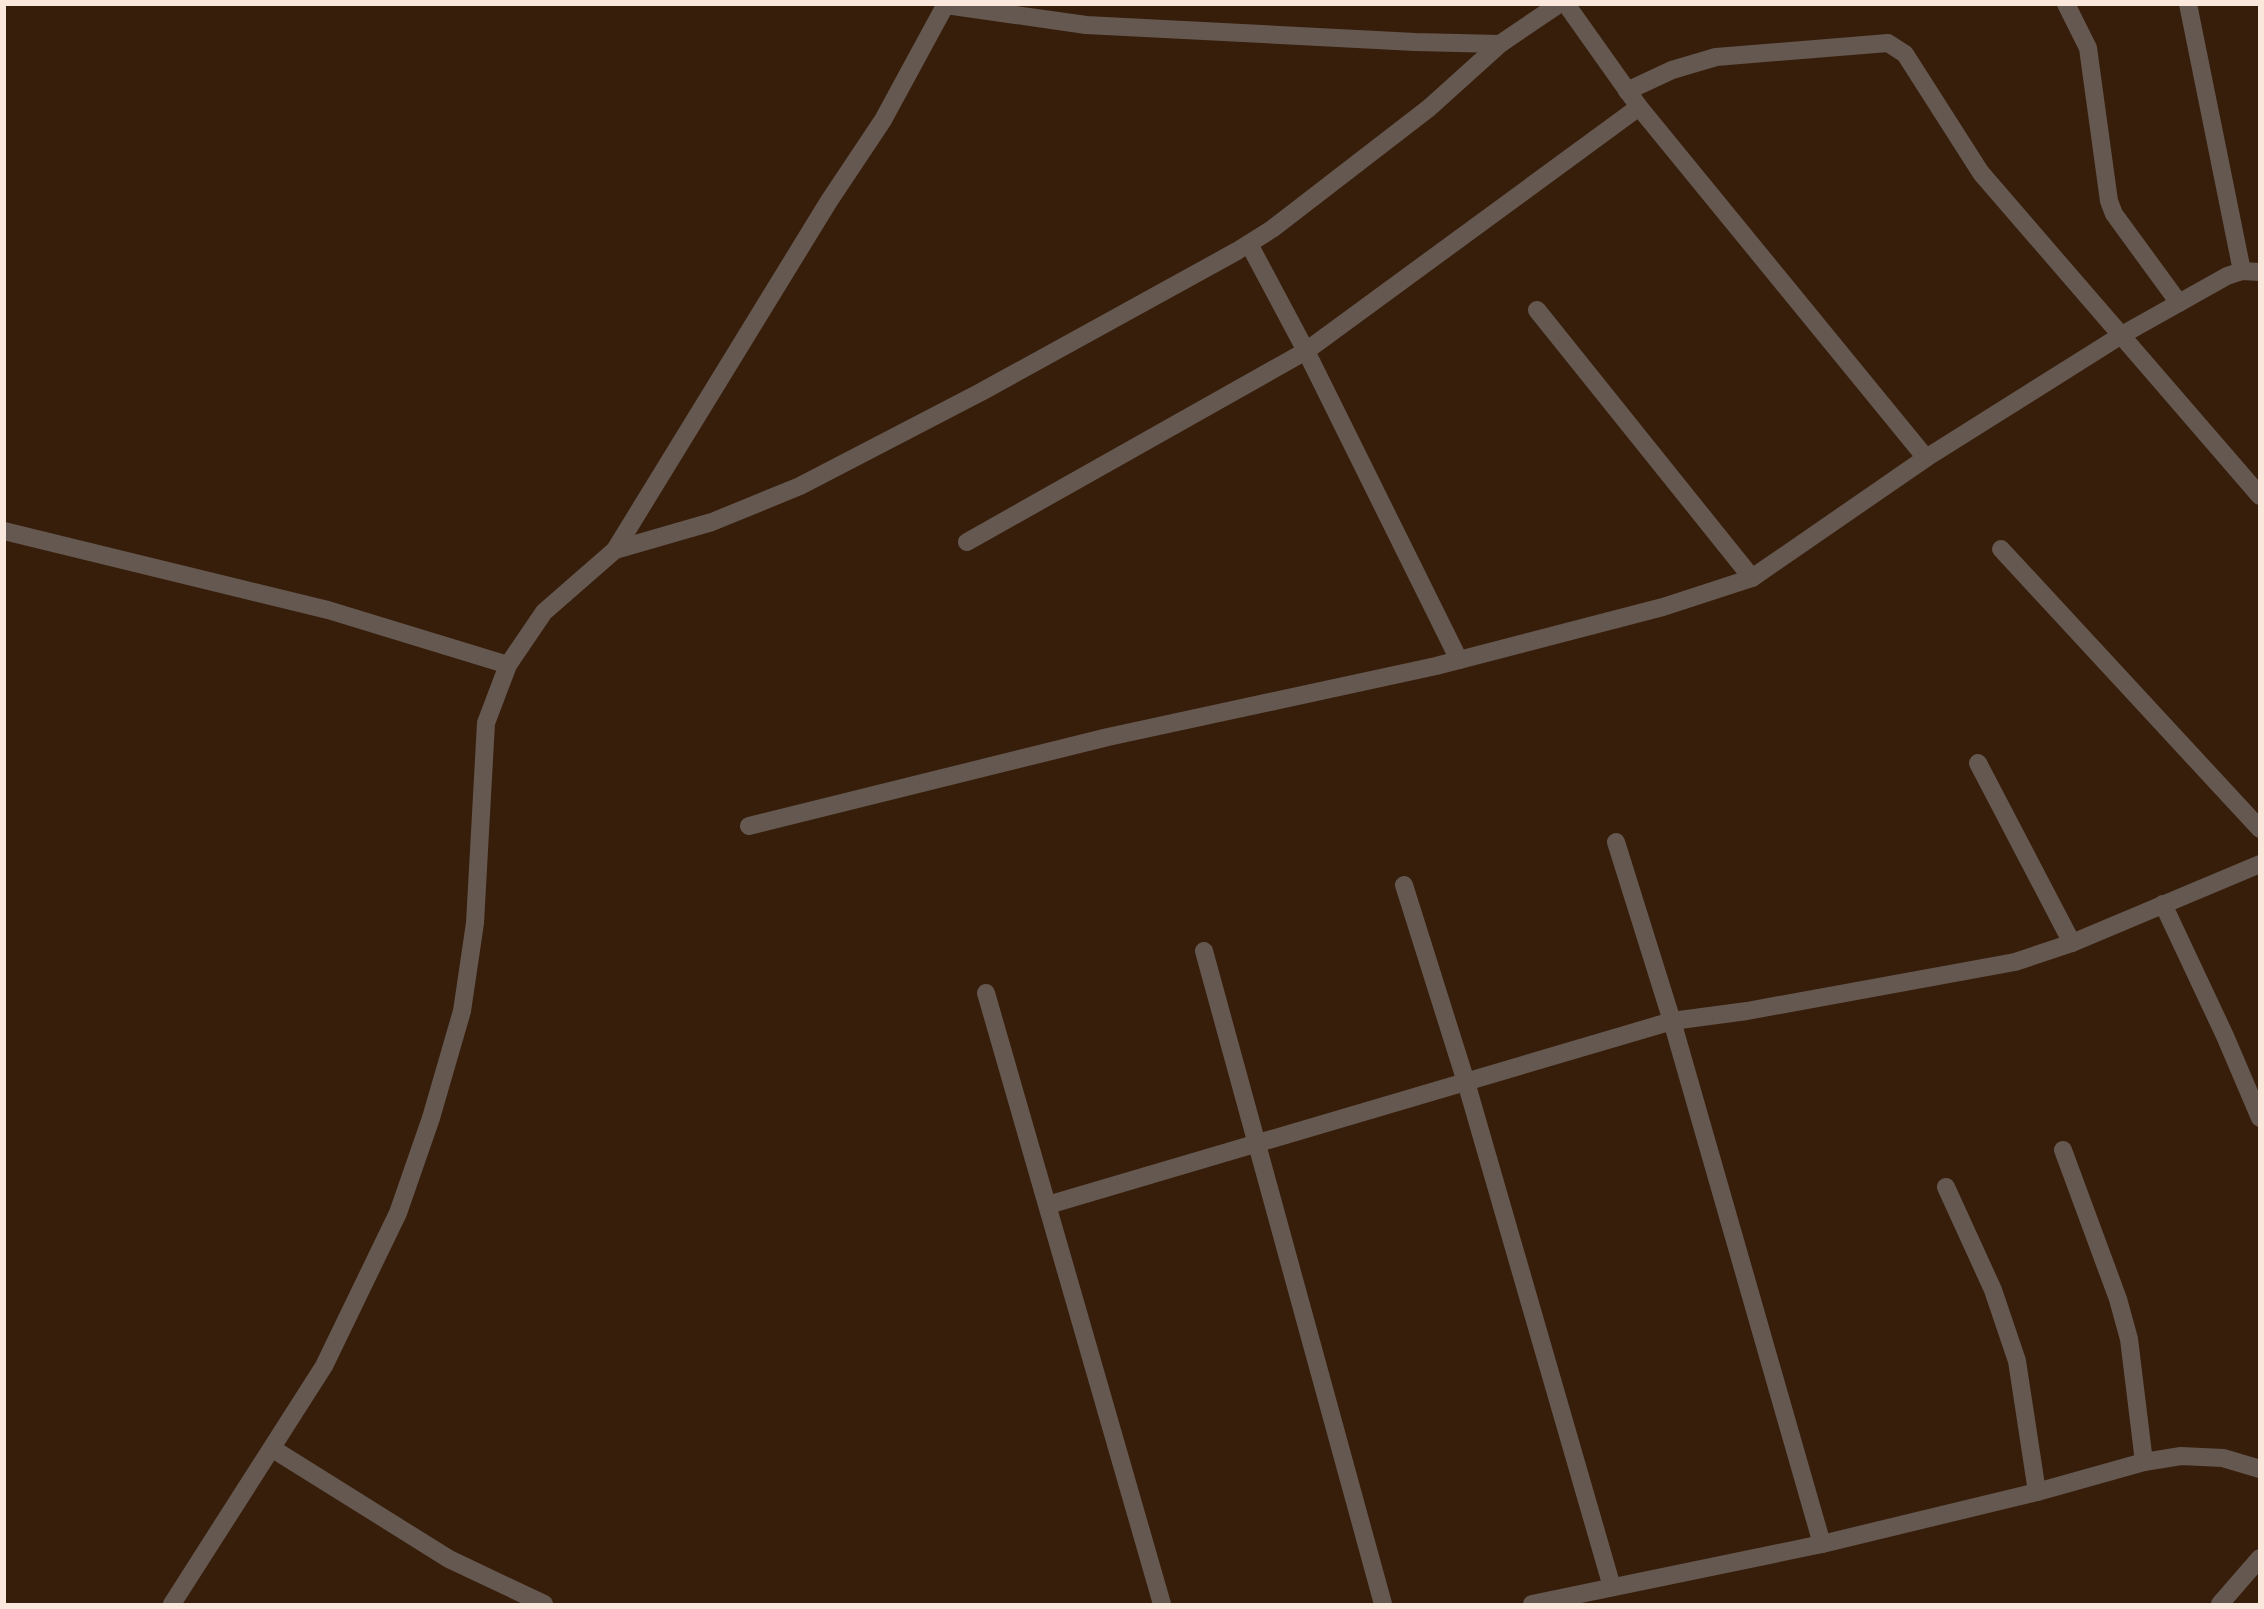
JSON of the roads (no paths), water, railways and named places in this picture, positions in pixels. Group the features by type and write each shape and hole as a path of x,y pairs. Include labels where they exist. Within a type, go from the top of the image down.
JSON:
{"street":[{"path":"615,550 712,522 800,486 992,387 1249,244 1429,108 1500,44 1559,4"},
{"path":"1566,4 1639,107 1926,458"},
{"path":"2066,4 2088,48 2109,201 2114,214 2179,303"},
{"path":"749,826 1108,737 1460,660 1663,607 1752,578 1926,458 2120,336 2227,276 2251,271 2188,4"},
{"path":"172,1605 324,1366 398,1213 447,1066 462,1011 475,923 486,723 508,664 544,612 615,550 829,201 883,120 946,5 1086,25 1415,42 1500,44"},
{"path":"1627,91 1672,70 1716,57 1888,43 1905,54 1981,173 2259,496"},
{"path":"967,542 1306,351 1639,107"},
{"path":"1249,244 1306,351 1460,660"},
{"path":"1536,310 1752,578"},
{"path":"4,531 328,610 508,664"},
{"path":"2001,549 2259,829"},
{"path":"1978,763 2072,943"},
{"path":"1616,842 1672,1021 1822,1544"},
{"path":"1048,1205 1672,1021 1747,1011 2015,962 2072,943 2259,864"},
{"path":"1404,885 1466,1082 1612,1587"},
{"path":"2163,904 2225,1036 2259,1118"},
{"path":"1204,951 1383,1605"},
{"path":"986,993 1162,1605"},
{"path":"2063,1150 2118,1299 2129,1339 2144,1462"},
{"path":"1946,1187 1993,1290 2017,1361 2037,1492"},
{"path":"273,1449 448,1559 544,1605"},
{"path":"1532,1605 1822,1544 2037,1492 2144,1462 2181,1456 2223,1458 2259,1469"},
{"path":"2220,1605 2259,1558"}]}
